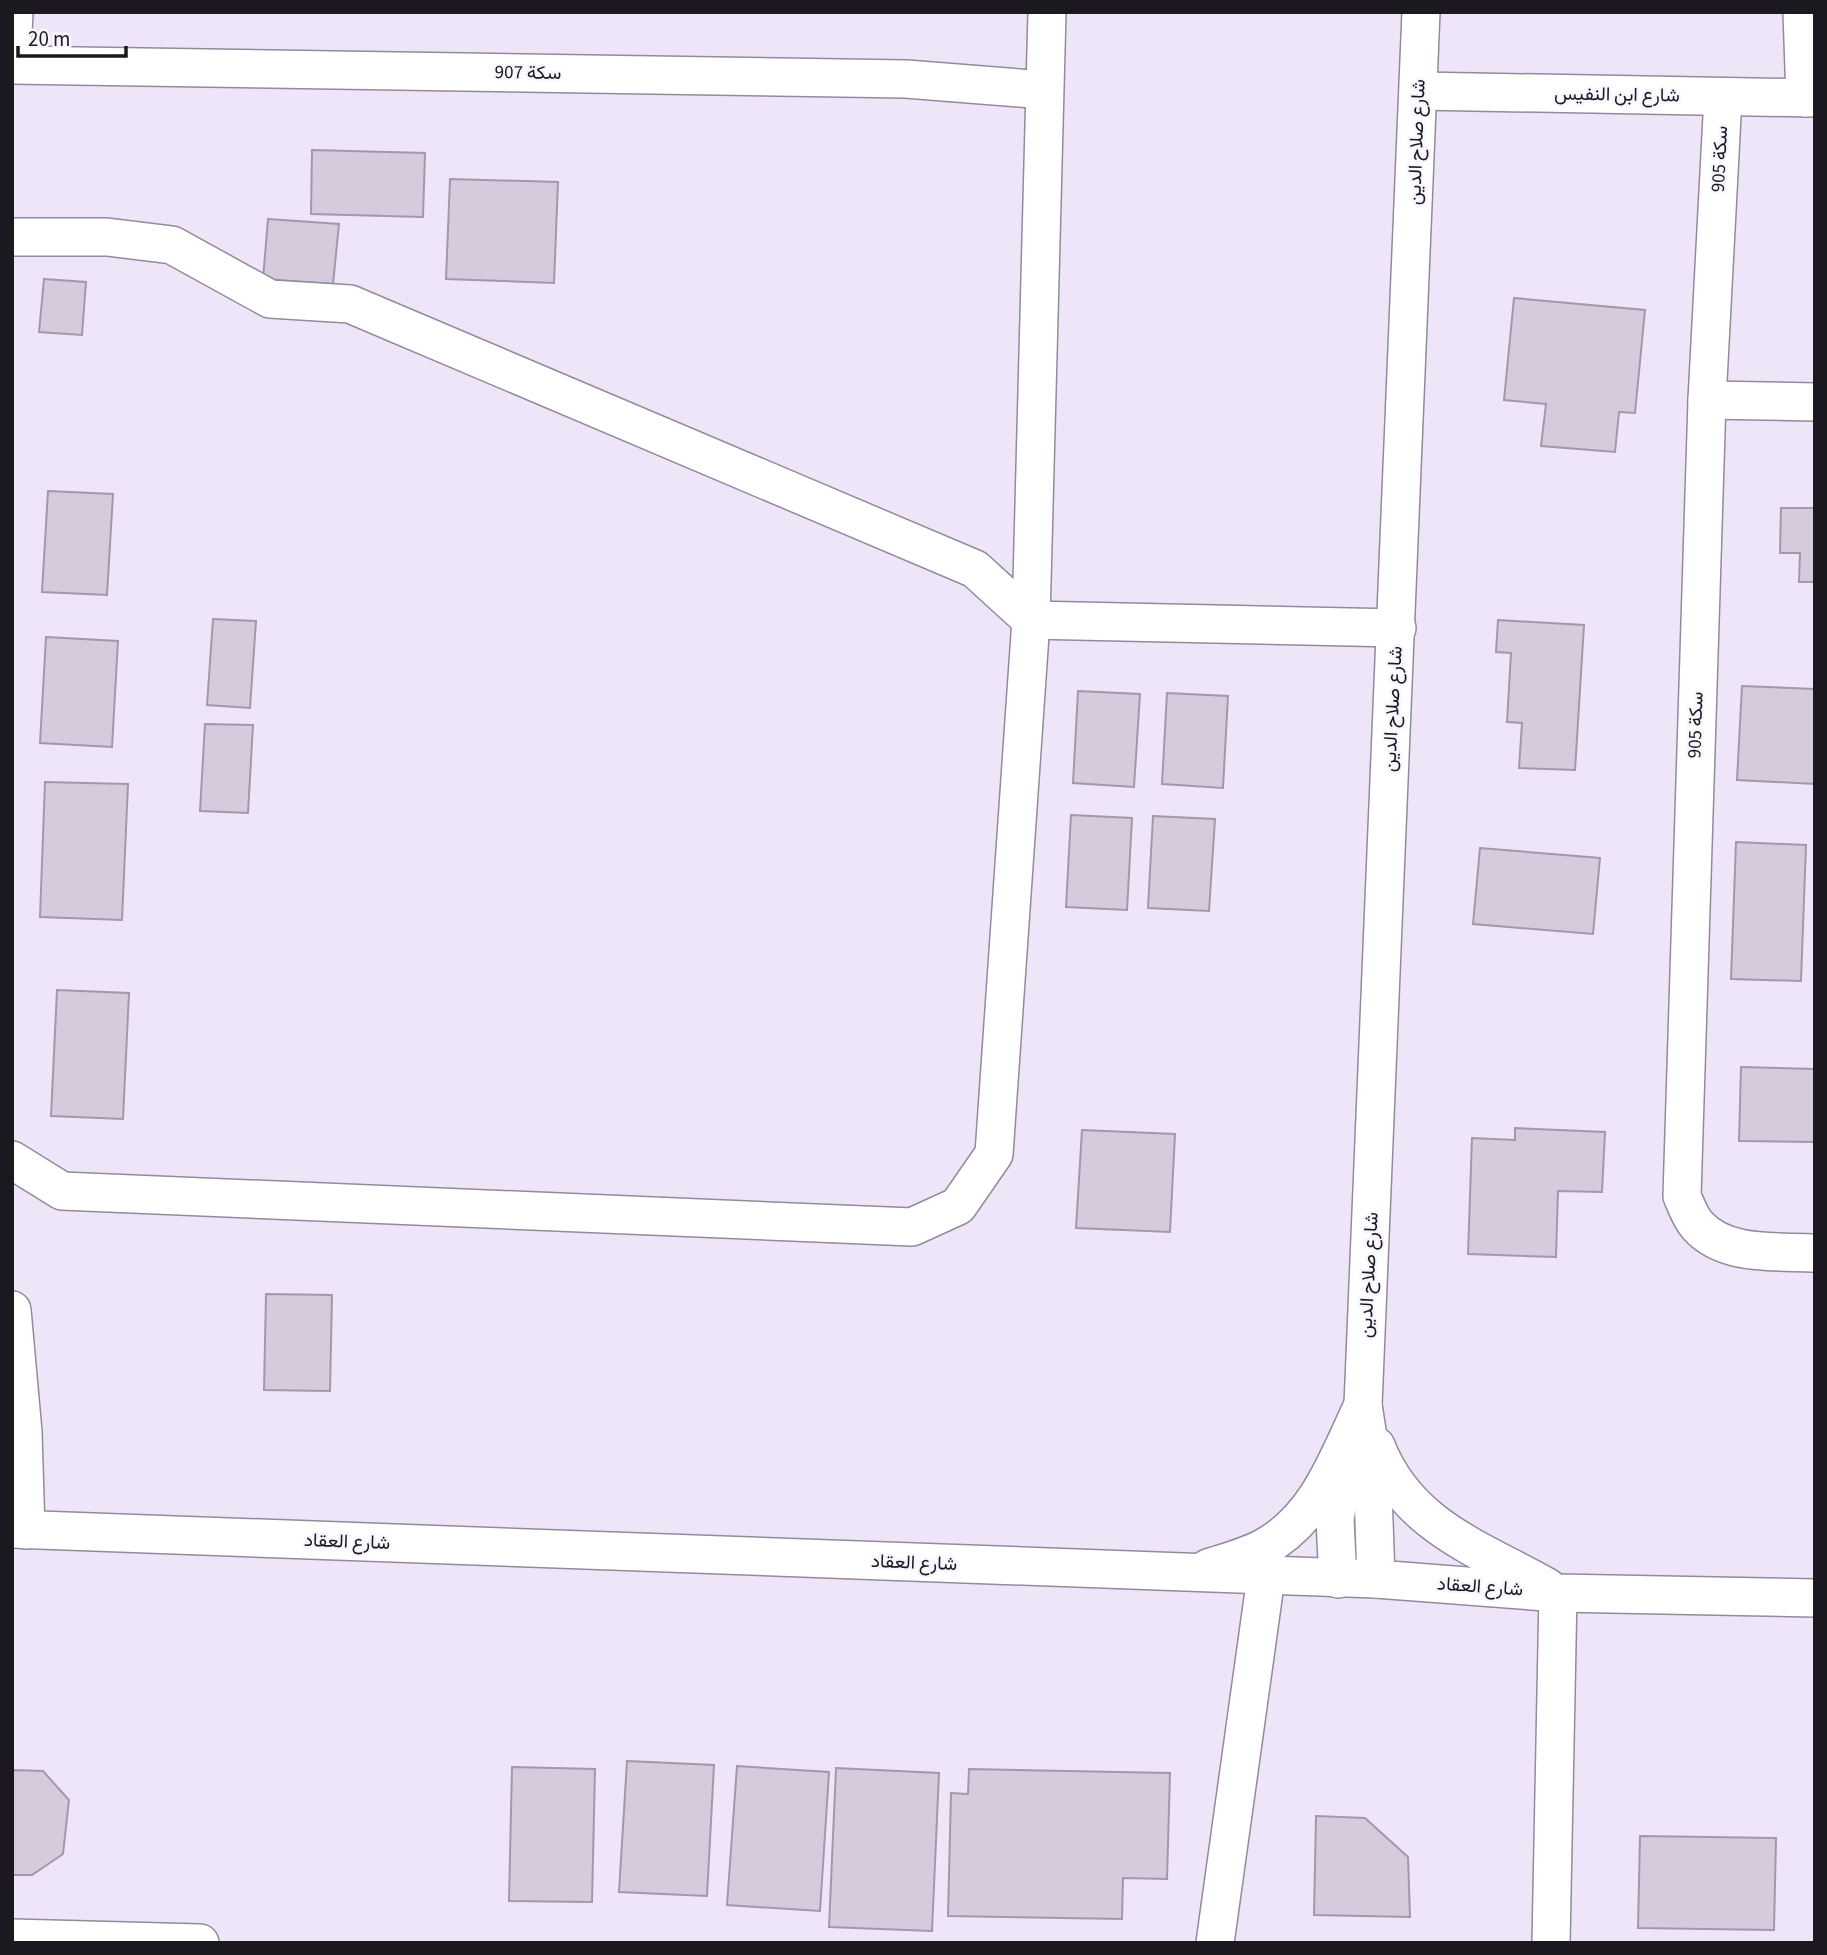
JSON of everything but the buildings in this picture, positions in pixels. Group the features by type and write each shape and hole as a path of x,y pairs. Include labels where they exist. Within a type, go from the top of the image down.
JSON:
{"street":[{"path":"12,55 14,12"},
{"path":"12,1160 62,1191 912,1227 958,1206 994,1153 1031,620 1047,12"},
{"name":"شارع صلاح الدين","path":"1376,1579 1375,1510 1363,1405 1421,12"},
{"path":"1802,12 1810,98"},
{"name":"سكة 907","path":"12,65 906,79 1044,90"},
{"name":"شارع ابن النفيس","path":"1419,92 1810,98"},
{"name":"سكة 905","path":"1723,97 1707,400 1682,1196 1696,1224 1721,1244 1752,1251 1815,1253"},
{"path":"12,237 107,237 172,245 270,299 350,304 975,569 1031,620 1397,628"},
{"path":"1707,400 1815,402"},
{"path":"12,1310 23,1432 19,1529"},
{"path":"1192,1574 1264,1548 1293,1525 1319,1497 1363,1405"},
{"path":"1363,1405 1388,1476 1412,1506 1446,1532 1558,1594 1551,1943"},
{"name":"شارع صلاح الدين","path":"1338,1579 1335,1520 1344,1461 1363,1405"},
{"name":"شارع العقاد","path":"19,1529 1376,1579 1558,1594 1815,1598"},
{"path":"1215,1943 1266,1577"},
{"path":"12,1938 200,1943"}]}
